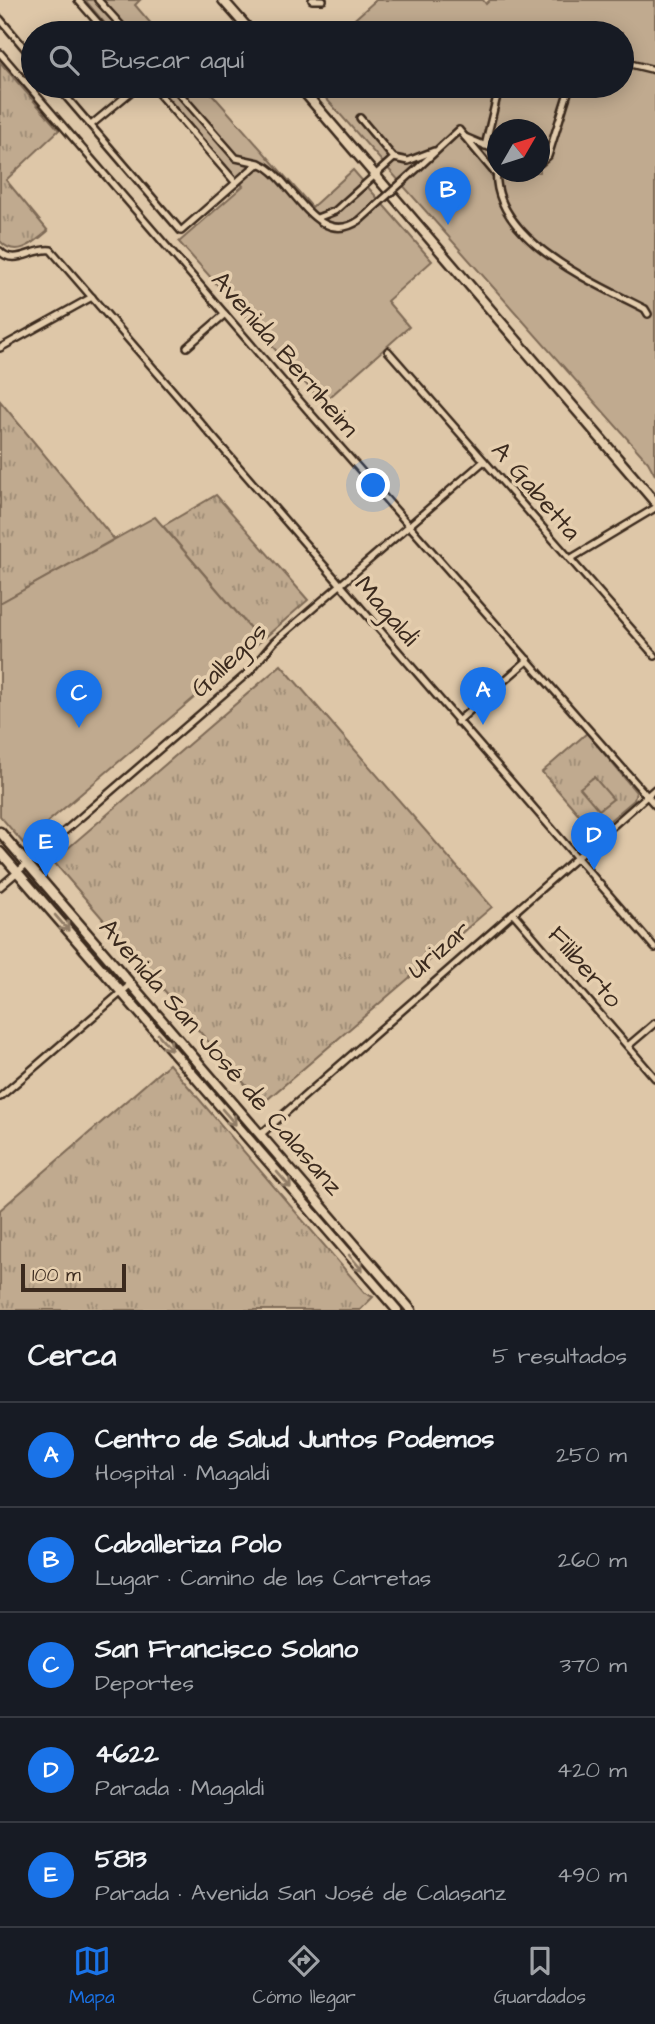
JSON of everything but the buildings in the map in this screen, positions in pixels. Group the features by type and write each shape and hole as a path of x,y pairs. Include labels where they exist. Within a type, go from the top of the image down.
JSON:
{"main road":[{"path":"223,0 241,21"},
{"path":"310,98 377,173 655,502"},
{"name":"Avenida San José de Calasanz","path":"0,832 411,1310"},
{"name":"Avenida San José de Calasanz","path":"0,852 397,1310"},
{"name":"Urizar","path":"251,1142 260,1135"}],"street":[{"path":"78,0 96,21"},
{"path":"98,0 117,21"},
{"path":"312,0 323,0"},
{"path":"0,19 21,44"},
{"name":"Avenida Bernheim","path":"0,53 21,77"},
{"path":"634,65 655,71"},
{"name":"Avenida Bernheim","path":"39,98 409,526 655,805"},
{"path":"67,98 181,231 261,164"},
{"path":"91,125 124,98"},
{"path":"162,98 236,183"},
{"path":"184,98 236,158 261,164 317,218 335,228 350,227 420,166 425,158"},
{"path":"464,136 485,146 497,98"},
{"path":"550,150 566,98"},
{"path":"360,118 394,158 408,161 425,158 459,130 487,163"},
{"path":"317,218 335,211 394,158"},
{"path":"498,182 505,206 533,242 555,261 645,309 648,314"},
{"name":"Magaldi","path":"0,251 4,255 17,258 40,248 51,250 655,948"},
{"path":"0,348 92,297"},
{"path":"187,347 225,314"},
{"name":"A Gabetta","path":"388,351 655,656"},
{"name":"Gallegos","path":"0,887 250,671 274,642 484,461"},
{"path":"570,559 655,508"},
{"path":"457,722 528,660"},
{"name":"Urizar","path":"260,1135 655,789"},
{"name":"Filiberto","path":"513,913 655,1078"},
{"path":"0,1097 131,984"},
{"path":"628,1046 655,1023"}],"green space":[{"path":"85,0 140,0 135,5 149,21 103,21"},
{"path":"376,0 483,0 486,4 490,0 655,0 655,475 648,462 326,98 634,98 634,21 352,21"},
{"path":"0,62 21,86 21,98 31,98 59,130 6,180 48,231 19,249 12,249 0,241"},
{"path":"168,98 216,98 312,207 353,170 432,261 387,301 409,327 323,403 179,242 243,186"},
{"path":"0,401 114,539 0,603"},
{"path":"216,495 308,600 261,641 163,526"},
{"path":"155,517 261,641 23,843 0,816 0,603"},
{"path":"281,665 492,907 262,1104 53,861"},
{"path":"587,733 636,792 634,800 595,833 542,772"},
{"path":"594,777 613,799 599,810 580,788"},
{"path":"169,1064 365,1293 373,1297 360,1310 0,1310 0,1210"}],"place":[{"name":"Caballeriza Polo","path":"448,225"},
{"name":"Centro de Salud Juntos Podemos","path":"483,725"},
{"name":"San Francisco Solano","path":"79,728"},
{"name":"4622","path":"594,870"},
{"name":"5813","path":"46,877"}]}
